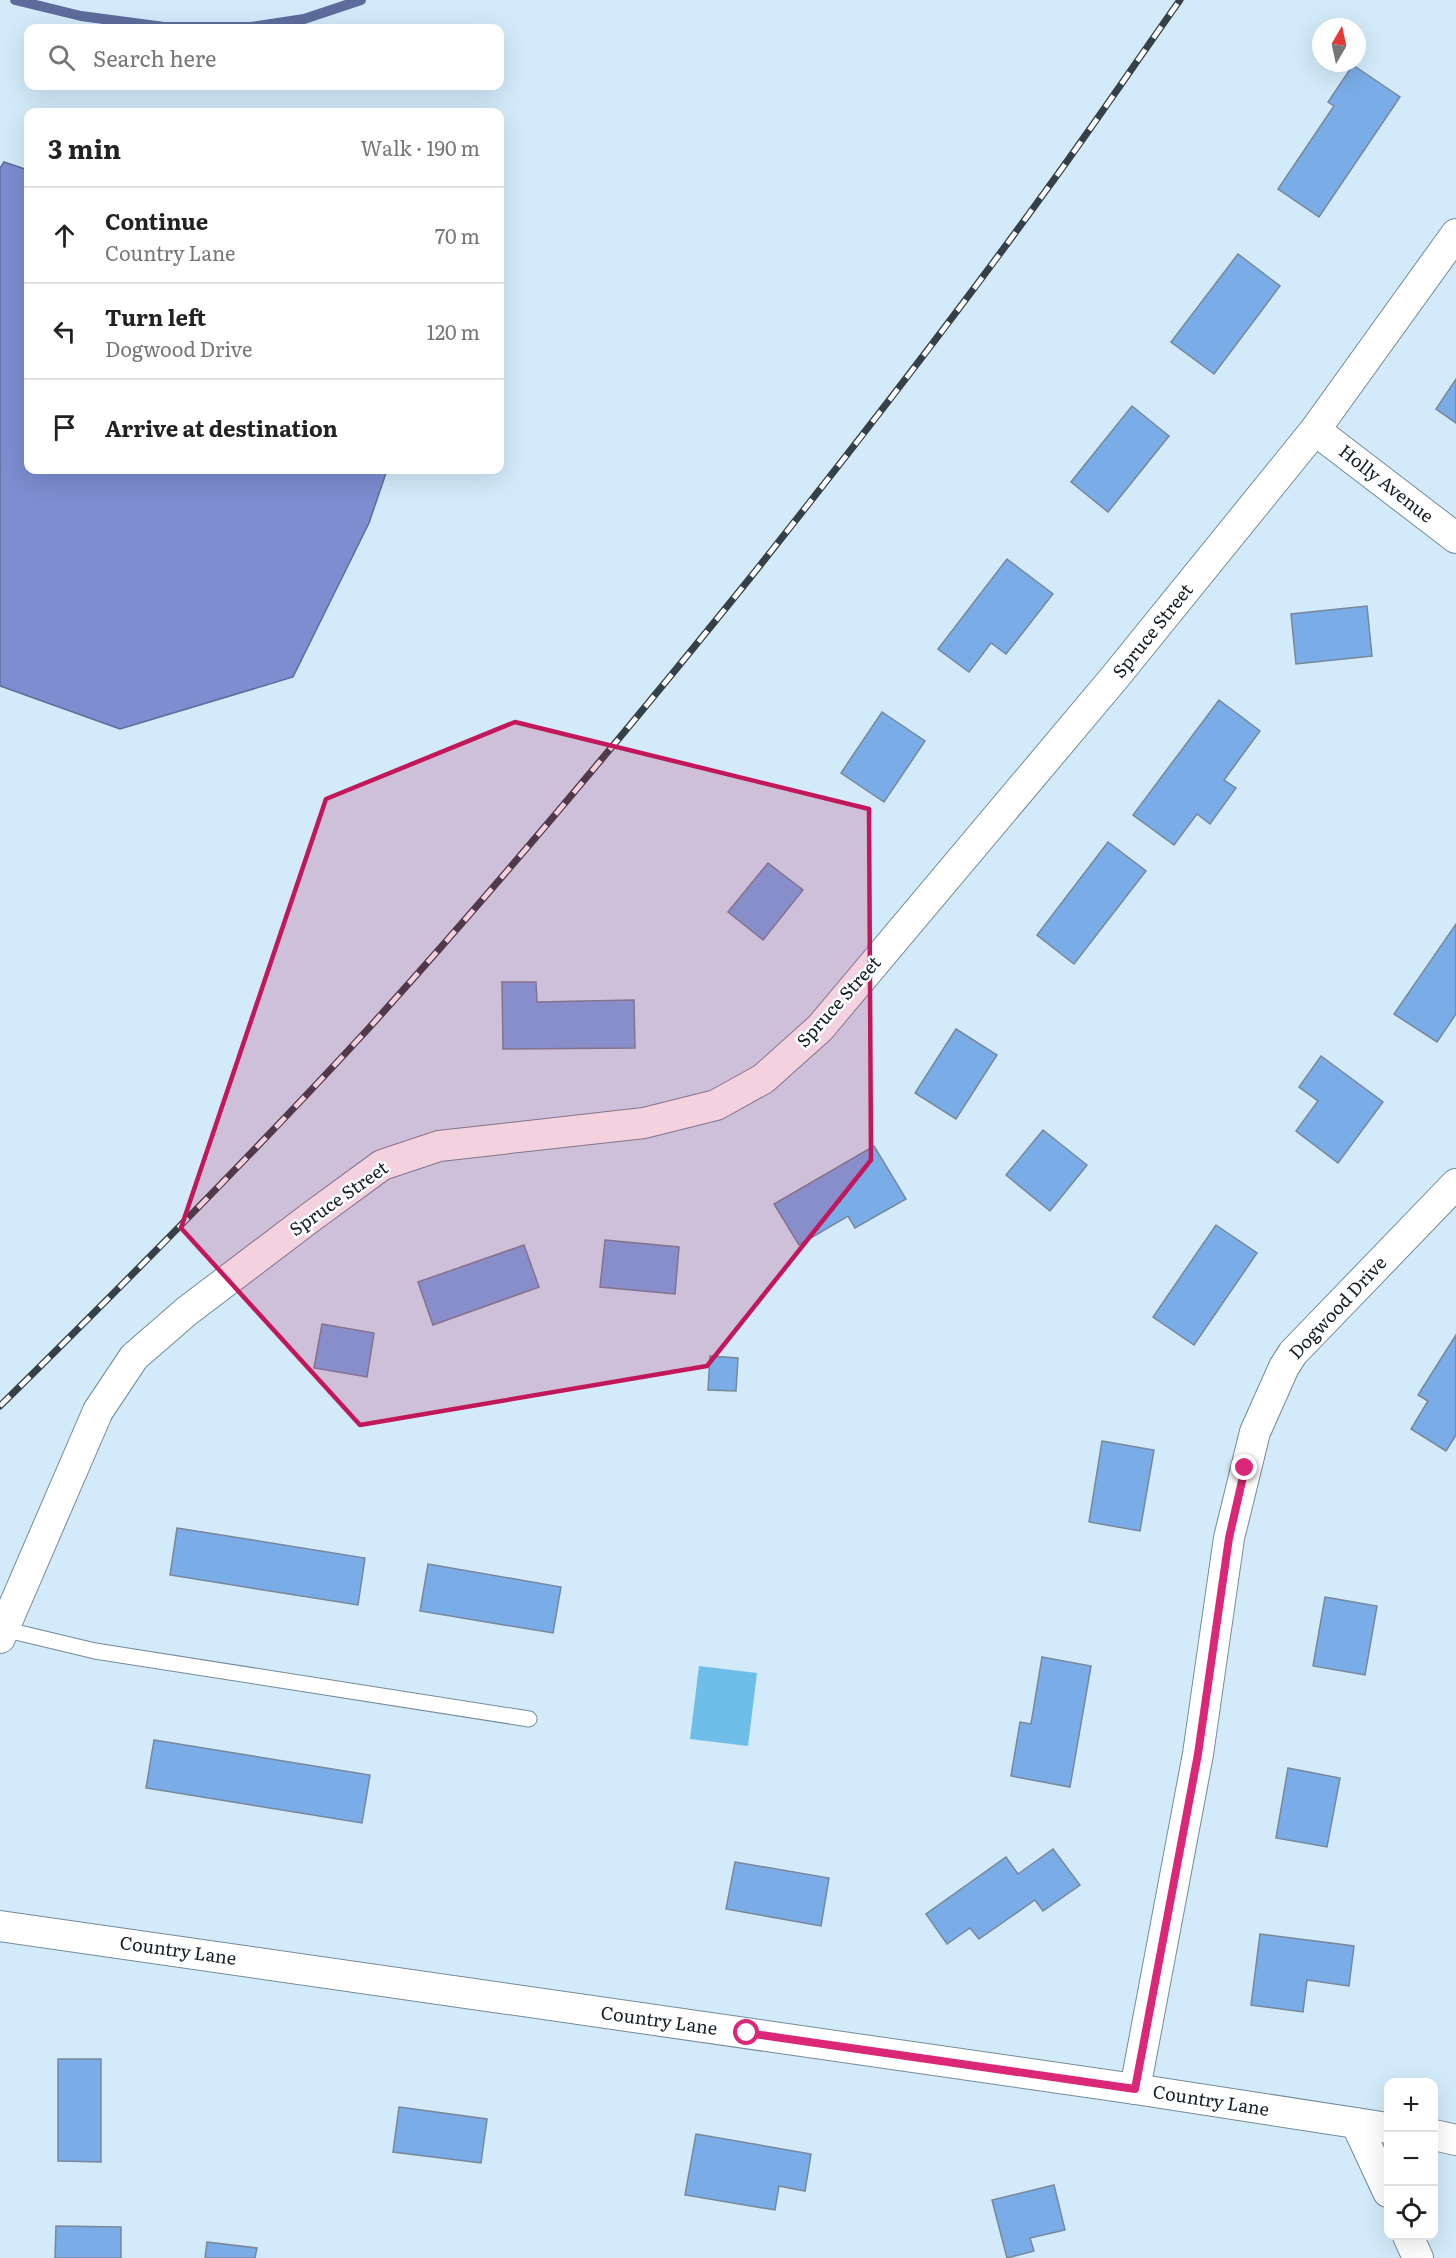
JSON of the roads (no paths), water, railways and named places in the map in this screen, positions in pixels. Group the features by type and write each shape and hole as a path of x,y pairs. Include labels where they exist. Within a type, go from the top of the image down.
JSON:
{"street":[{"name":"Spruce Street","path":"2,1634 98,1411 134,1357 187,1311 382,1165 440,1146 644,1124 716,1105 763,1079 820,1028 1115,677 1315,430 1456,234"},
{"name":"Holly Avenue","path":"1315,430 1456,538"},
{"name":"Dogwood Drive","path":"1135,2089 1198,1754 1229,1538 1255,1432 1279,1377 1293,1353 1456,1184"},
{"name":"Country Lane","path":"0,1926 1135,2089 1384,2127"},
{"path":"1356,2123 1386,2186"},
{"path":"1438,2136 1456,2140"},
{"path":"1410,2240 1418,2258"}],"lane":[{"path":"2,1634 95,1651 529,1719"}],"waterway":[{"path":"15,0 81,16 141,24"},
{"path":"271,24 304,19 361,0"}],"railway":[{"path":"0,1406 186,1220 368,1029 562,806 750,578 971,293 1060,172 1180,0"}]}
